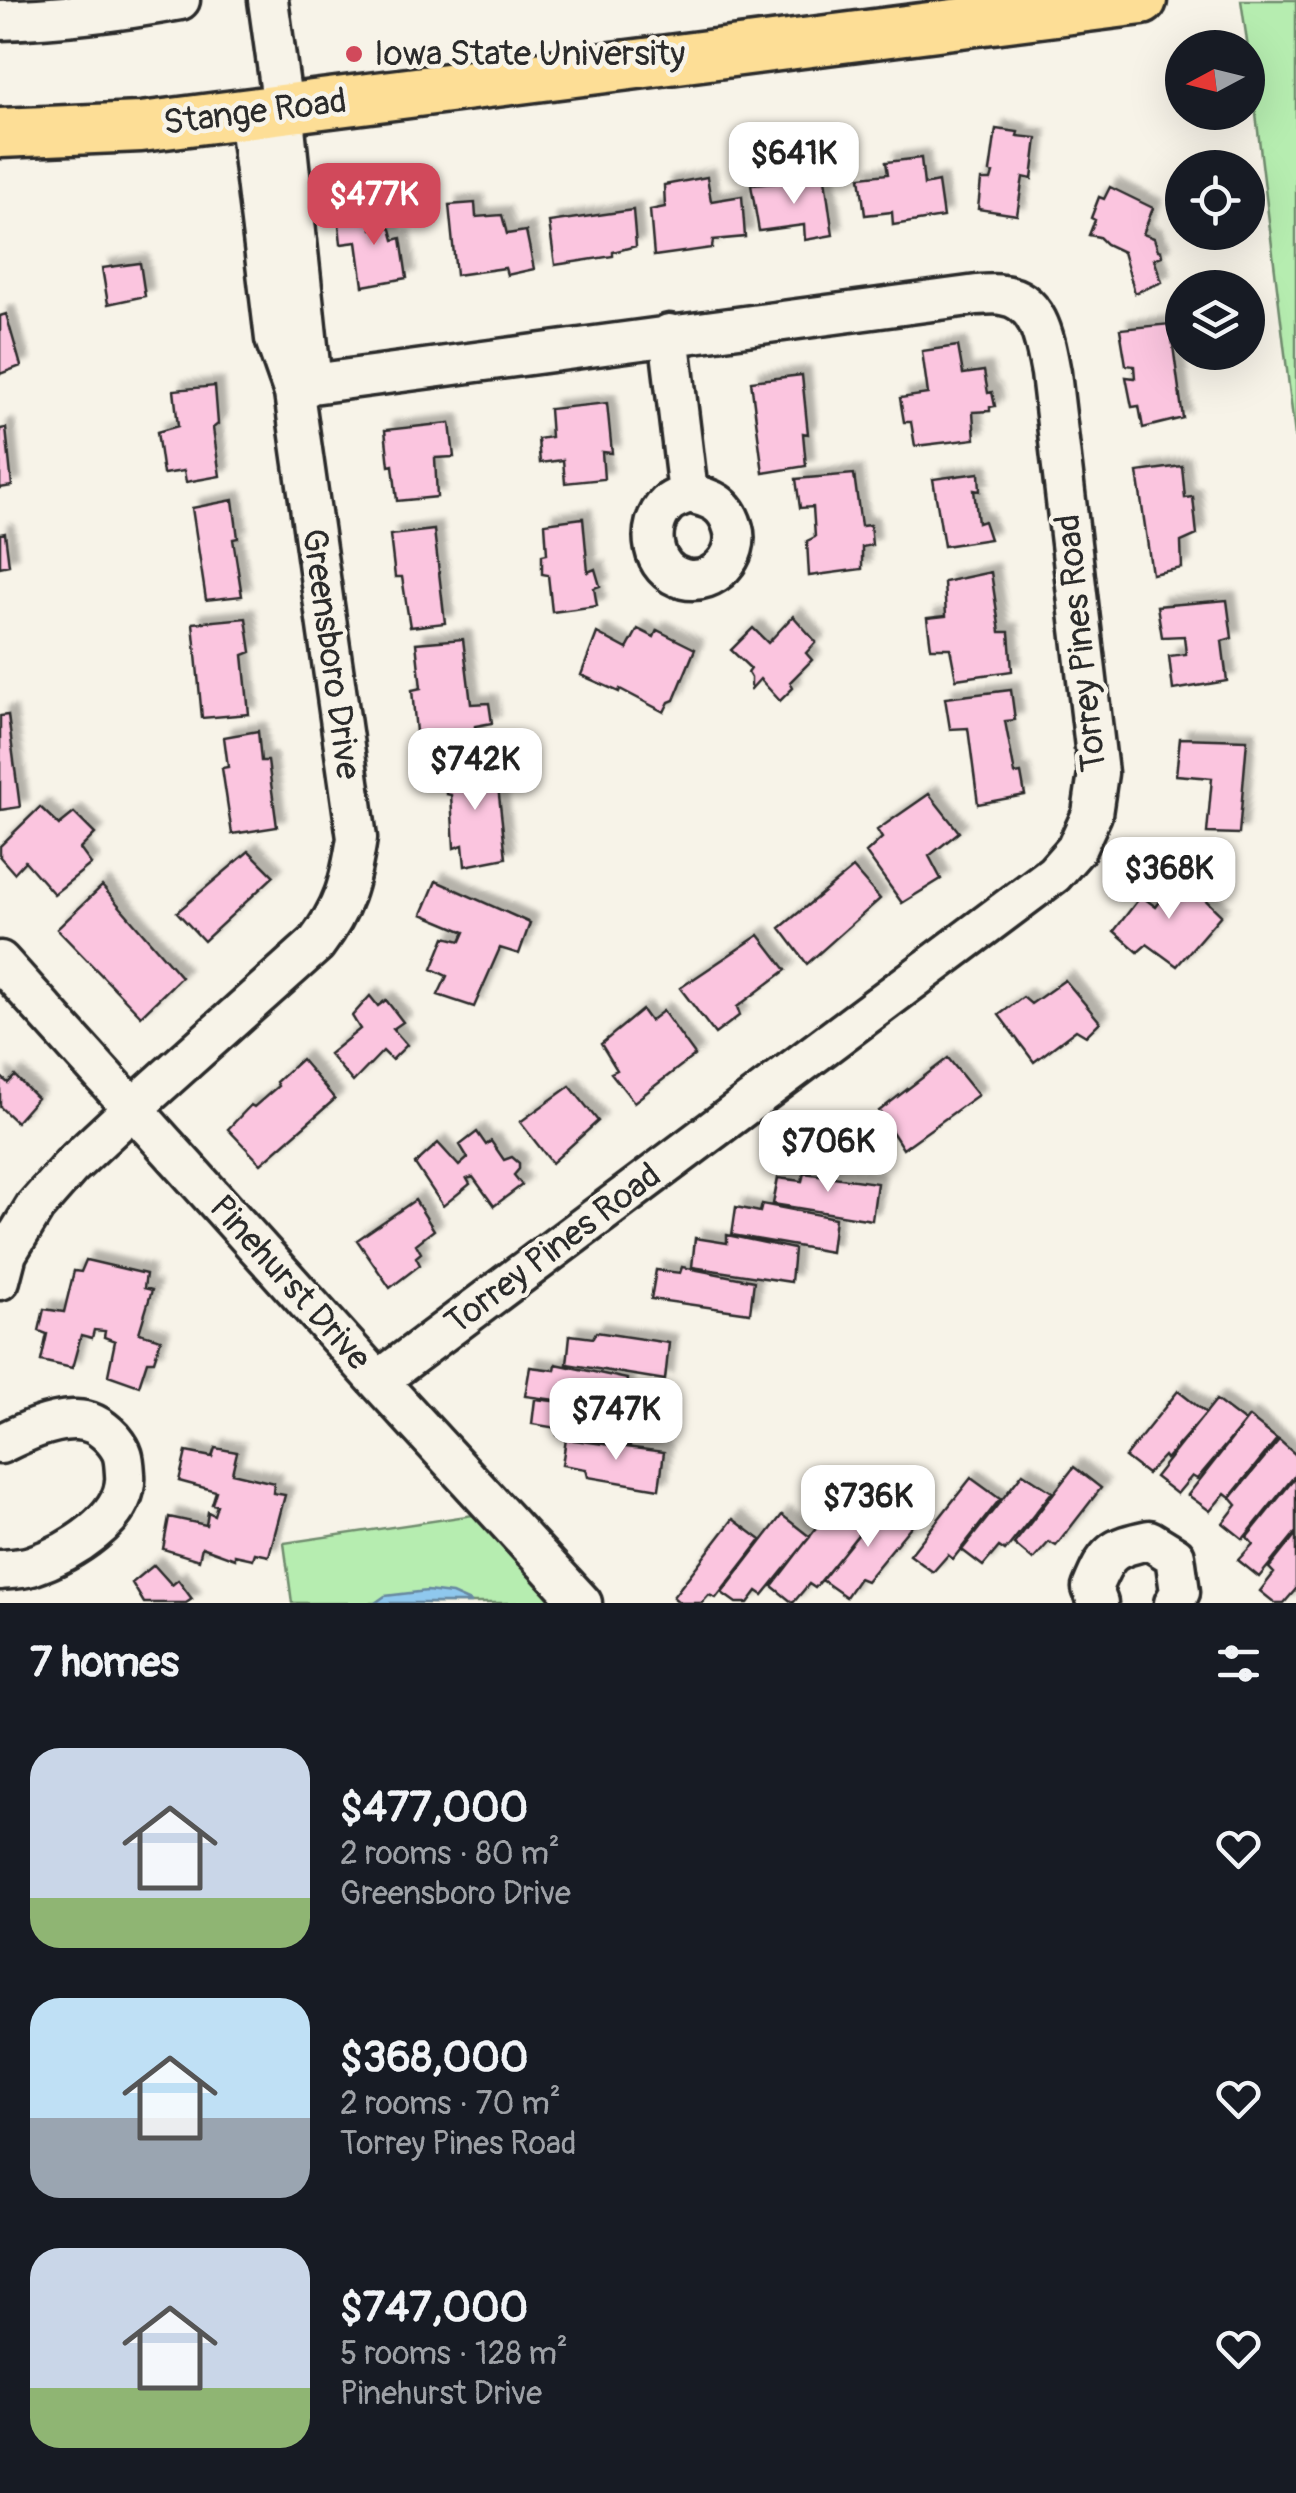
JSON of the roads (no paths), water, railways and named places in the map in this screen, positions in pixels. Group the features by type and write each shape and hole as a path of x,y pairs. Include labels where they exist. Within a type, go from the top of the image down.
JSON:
{"main road":[{"name":"Stange Road","path":"0,156 141,127 265,110 1142,0"},
{"name":"Stange Road","path":"0,133 141,127"}],"street":[{"path":"0,20 59,17 180,0"},
{"name":"Greensboro Drive","path":"0,1280 7,1253 34,1206 132,1108 316,944 334,920 350,882 358,838 265,110 268,0"},
{"name":"Torrey Pines Road","path":"303,388 977,294 1003,294 1020,300 1034,314 1044,338 1050,372 1098,773 1092,814 1076,849 1054,874 378,1380"},
{"path":"669,334 688,492"},
{"name":"Pinehurst Drive","path":"0,961 582,1603"},
{"path":"0,1444 50,1423 78,1419 101,1426 123,1450 126,1482 113,1513 92,1534 58,1555 27,1567 0,1570"},
{"path":"1098,1603 1092,1588 1103,1560 1122,1546 1150,1540 1174,1556 1180,1592 1174,1603"}],"water":[{"path":"427,1591 452,1594 472,1603 375,1603 385,1596"}],"place":[{"name":"Iowa State University","path":"354,54"}]}
